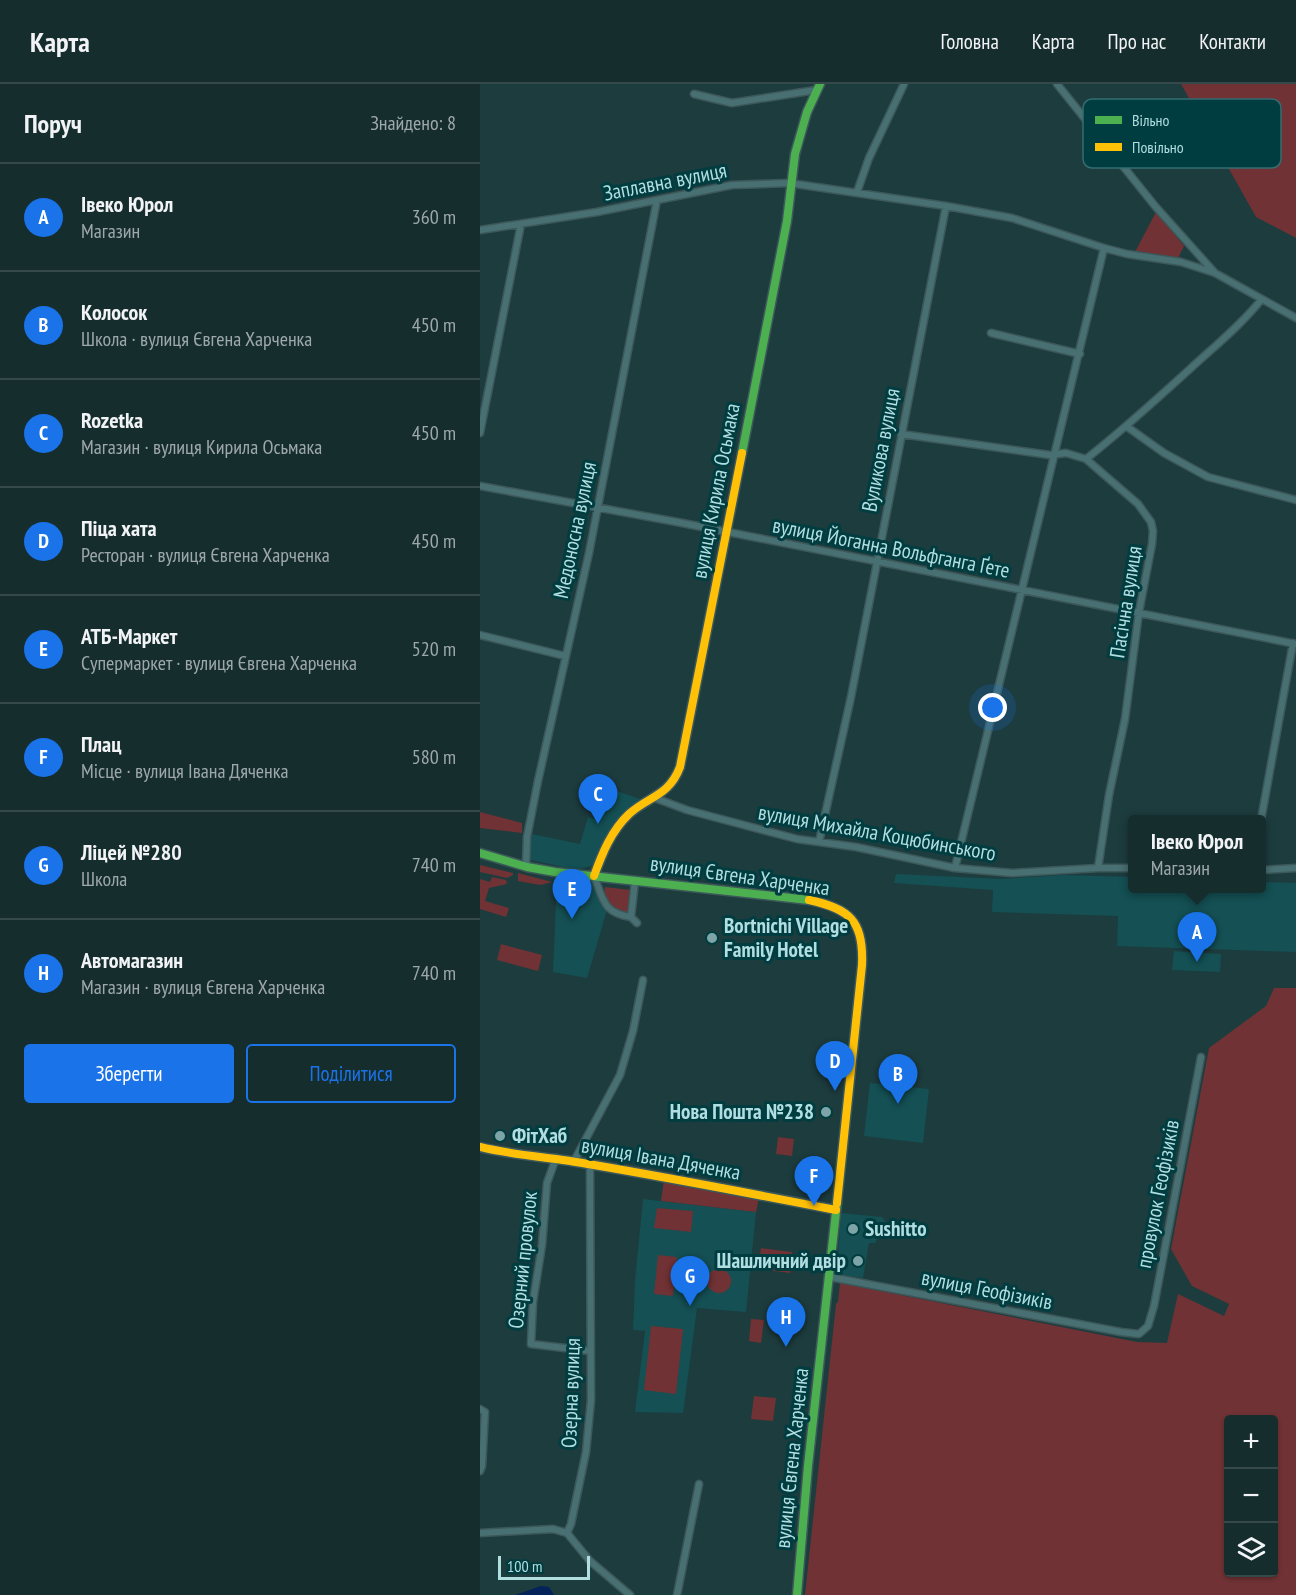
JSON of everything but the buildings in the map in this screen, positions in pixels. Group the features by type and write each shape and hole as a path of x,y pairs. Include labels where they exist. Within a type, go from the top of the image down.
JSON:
{"street":[{"path":"857,192 869,158 904,84"},
{"path":"1057,84 1083,117"},
{"path":"694,94 732,103 818,87"},
{"name":"вулиця Кирила Осьмака","path":"594,876 604,850 622,821 634,810 655,798 674,783 679,771 788,221 790,183 795,154 818,87"},
{"path":"1124,168 1215,273 1296,318"},
{"name":"Заплавна вулиця","path":"480,230 597,212 732,185 790,183 1012,218 1104,248 1181,262 1215,273"},
{"name":"Медоносна вулиця","path":"526,866 527,837 597,508 657,200"},
{"name":"Вуликова вулиця","path":"819,842 851,697 946,206"},
{"path":"480,433 521,224"},
{"path":"955,868 1104,248"},
{"path":"901,434 1050,455 1066,453 1086,459 1126,426 1244,319 1261,300"},
{"path":"991,333 1080,354"},
{"path":"1126,426 1164,453 1208,477 1296,500"},
{"name":"Пасічна вулиця","path":"1086,459 1138,504 1151,522 1152,544 1139,612 1125,719 1109,795 1098,868"},
{"name":"вулиця Йоганна Вольфганга Ґете","path":"480,486 1294,643"},
{"path":"480,635 565,656"},
{"path":"1262,815 1294,643"},
{"name":"вулиця Михайла Коцюбинського","path":"655,798 687,810 798,839 896,855 955,868 1012,873 1128,868"},
{"name":"вулиця Євгена Харченка","path":"480,853 553,872 787,897 828,904 848,914 862,937 862,965 797,1595"},
{"path":"1266,870 1296,868"},
{"path":"594,876 604,904 617,915 631,917 637,923"},
{"path":"631,917 635,881"},
{"path":"574,1161 620,1075 633,1031 643,980"},
{"name":"провулок Геофізиків","path":"1139,1334 1148,1326 1154,1306 1201,1057"},
{"name":"вулиця Івана Дяченка","path":"480,1147 513,1155 556,1158 695,1182 836,1210"},
{"name":"Озерний провулок","path":"556,1158 547,1183 542,1245 533,1302 531,1344 590,1351"},
{"name":"Озерна вулиця","path":"567,1533 571,1524 586,1452 591,1400 591,1164"},
{"name":"вулиця Геофізиків","path":"830,1277 1139,1334"},
{"path":"480,1409 485,1412 480,1470"},
{"path":"677,1595 699,1484"},
{"path":"480,1533 553,1529 567,1533 590,1561 630,1595"}],"shaded area":[{"path":"1181,84 1296,84 1296,238 1256,217 1228,168 1281,168 1281,99 1189,99"},
{"path":"1156,212 1184,246 1178,258 1135,252"},
{"path":"614,790 640,799 613,829 591,866 577,870 527,859 532,834 580,844 588,817 594,819 602,791 612,795"},
{"path":"480,812 522,823 522,833 480,828"},
{"path":"480,865 513,873 513,875 507,878 480,872"},
{"path":"518,873 552,882 540,885 518,881"},
{"path":"896,874 1001,879 1065,875 1128,877 1128,893 1266,893 1266,882 1296,883 1296,952 1117,946 1118,916 992,912 993,890 894,883"},
{"path":"492,877 506,880 507,884 489,888 485,901 509,908 506,917 480,909 480,879 490,882"},
{"path":"557,879 594,882 602,905 607,910 587,978 553,972"},
{"path":"605,887 631,890 629,912 611,906 606,898"},
{"path":"501,944 542,955 538,971 497,960"},
{"path":"1174,951 1221,954 1220,972 1172,970"},
{"path":"1274,988 1296,988 1296,1595 805,1595 840,1283 1137,1342 1167,1343 1178,1294 1224,1316 1229,1304 1192,1286 1171,1249 1209,1048 1266,1006"},
{"path":"870,1083 929,1089 923,1143 864,1136"},
{"path":"778,1137 794,1139 792,1156 776,1154"},
{"path":"664,1180 759,1198 756,1212 661,1201"},
{"path":"643,1199 756,1212 746,1312 697,1308 683,1413 635,1412 645,1331 633,1330"},
{"path":"657,1208 693,1211 691,1232 654,1228"},
{"path":"841,1213 882,1217 886,1222 875,1243 869,1243 863,1278 843,1275 837,1269"},
{"path":"761,1248 792,1252 790,1273 758,1269"},
{"path":"658,1255 677,1257 673,1296 654,1294"},
{"path":"719,1269 724,1270 730,1276 730,1286 724,1292 719,1293 714,1292 708,1286 707,1281 708,1276 714,1270"},
{"path":"751,1319 764,1320 761,1343 749,1341"},
{"path":"651,1326 683,1329 676,1394 644,1390"},
{"path":"754,1396 776,1398 773,1421 751,1419"}],"water":[{"path":"541,1586 549,1587 554,1595 515,1595"}],"traffic: fast":[{"path":"742,453 787,221 795,154 807,112 820,84"},
{"path":"480,853 527,867 555,872 809,900"},
{"path":"797,1595 808,1466 837,1203"}],"traffic: slow":[{"path":"594,876 600,859 617,828 636,808 664,790 680,767 742,453"},
{"path":"809,900 835,908 852,919 857,927 862,950 837,1203"},
{"path":"480,1147 650,1175 836,1210"}],"place":[{"name":"Rozetka","path":"598,824"},
{"name":"АТБ-Маркет","path":"572,919"},
{"name":"Bortnichi Village Family Hotel","path":"712,938"},
{"name":"Івеко Юрол","path":"1197,962"},
{"name":"Піца хата","path":"835,1091"},
{"name":"Колосок","path":"898,1104"},
{"name":"Нова Пошта №238","path":"826,1112"},
{"name":"ФітХаб","path":"500,1136"},
{"name":"Плац","path":"814,1206"},
{"name":"Sushitto","path":"853,1229"},
{"name":"Шашличний двір","path":"858,1261"},
{"name":"Ліцей №280","path":"690,1306"},
{"name":"Автомагазин","path":"786,1347"}]}
